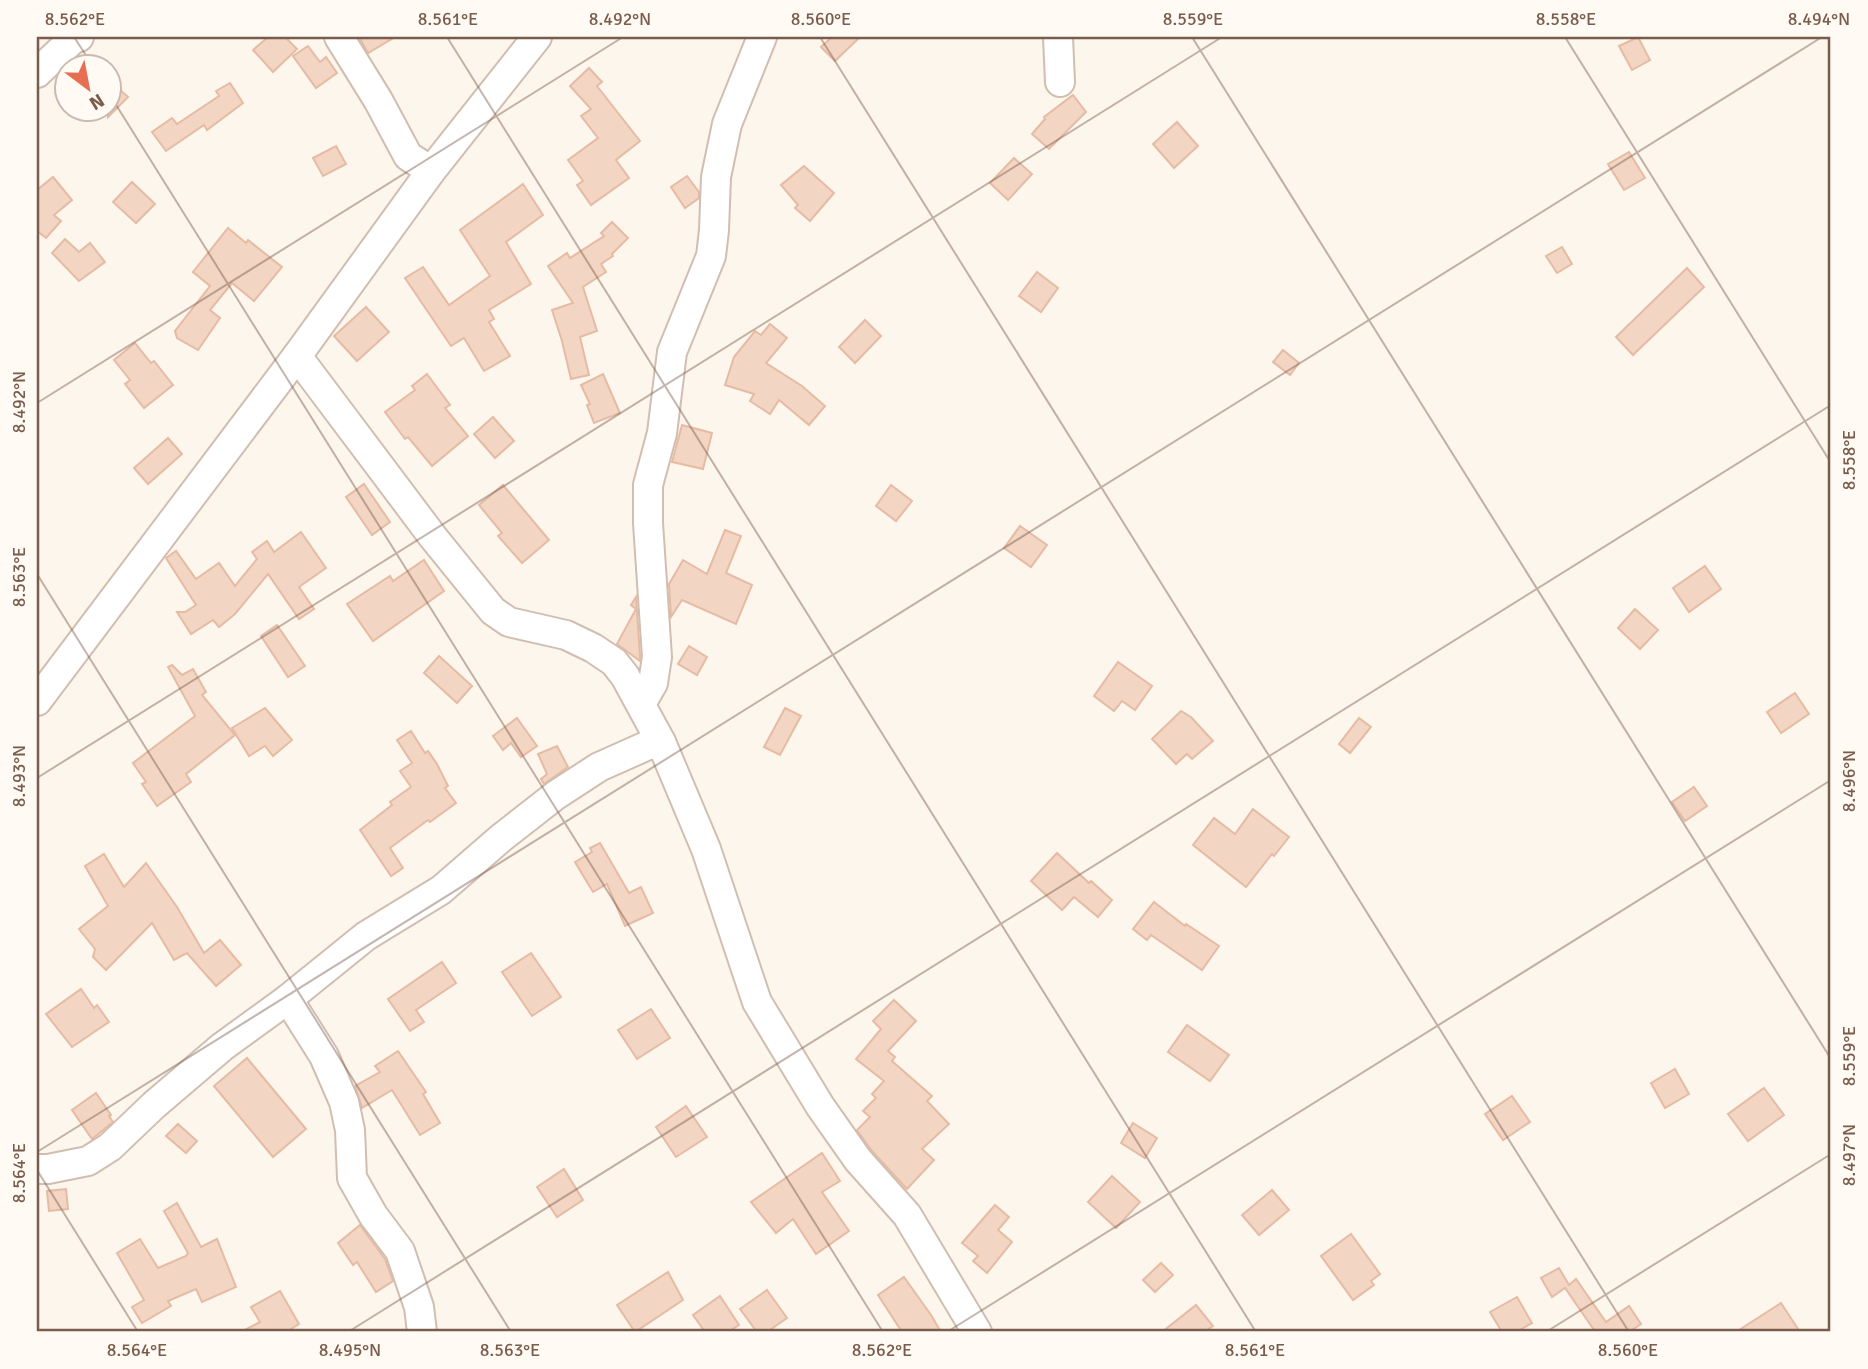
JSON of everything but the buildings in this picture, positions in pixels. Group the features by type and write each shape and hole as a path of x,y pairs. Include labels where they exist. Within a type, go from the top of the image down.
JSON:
{"street":[{"path":"37,73 73,39 79,37"},
{"path":"339,37 408,156 431,171"},
{"path":"37,701 297,356 431,171 537,37"},
{"path":"641,704 654,678 657,657 648,485 662,433 672,352 711,256 716,177 727,124 762,37"},
{"path":"1058,37 1060,82"},
{"path":"297,356 433,537 494,611 509,621 566,635 593,648 614,662 625,676 661,743 706,849 757,1002 778,1041 827,1117 858,1160 907,1215 977,1332"},
{"path":"625,676 654,678"},
{"path":"37,1168 48,1169 88,1161 110,1147 153,1105 222,1047 288,999 366,936 441,890 556,795 599,767 646,746 661,743"},
{"path":"288,999 324,1056 340,1093 350,1130 352,1178 373,1215 400,1251 419,1307 422,1332"}]}
